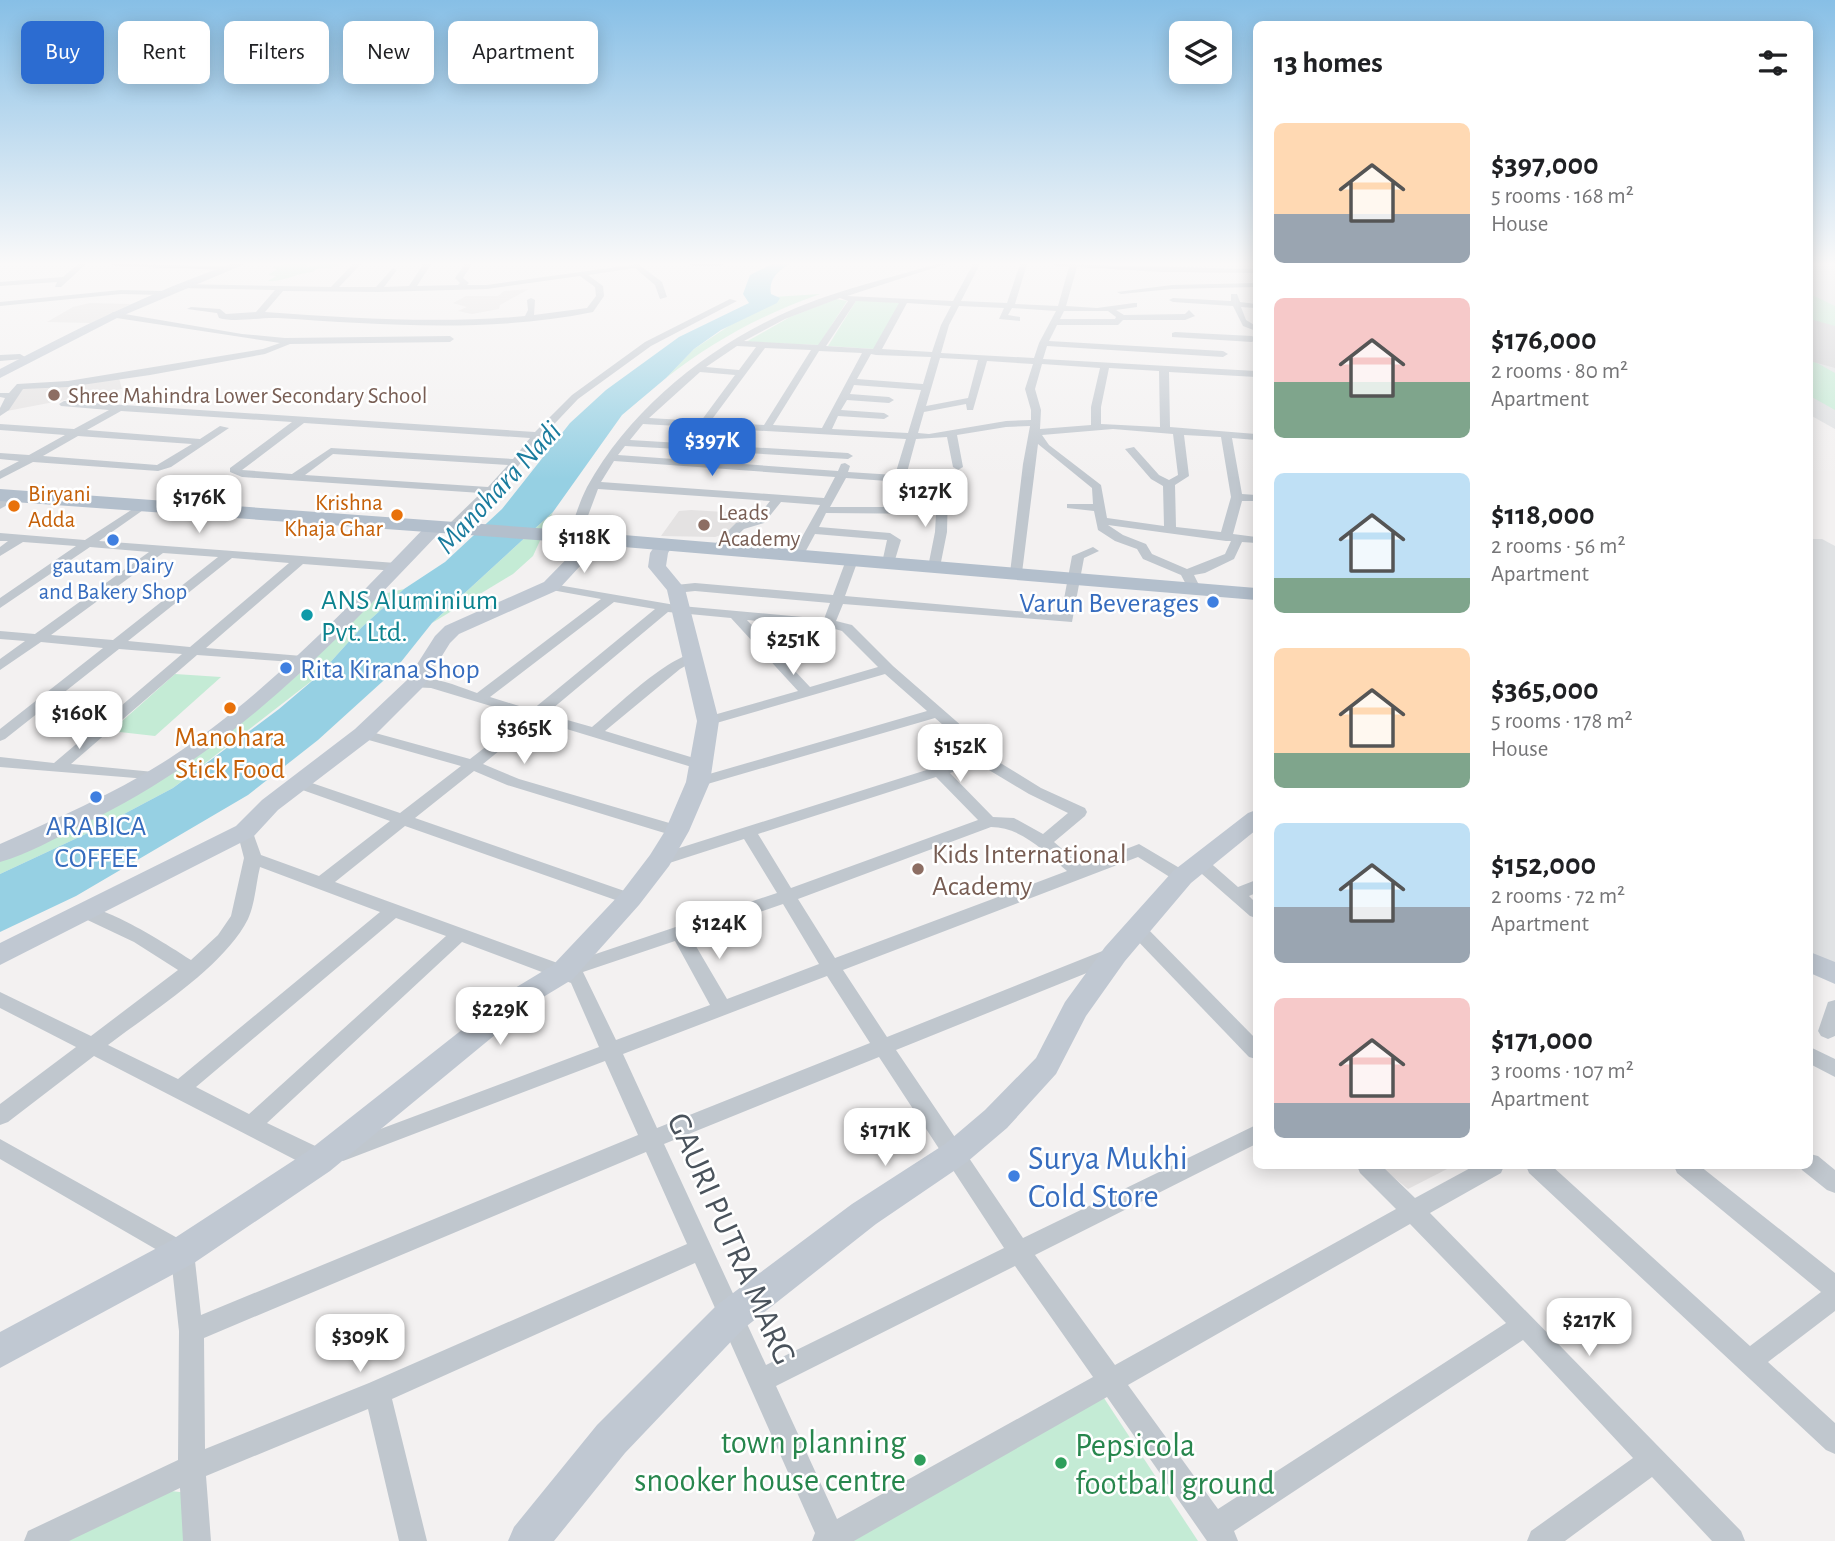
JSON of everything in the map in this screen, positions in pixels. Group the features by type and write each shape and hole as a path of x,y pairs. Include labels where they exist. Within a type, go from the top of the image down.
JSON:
{"main road":[{"path":"5,499 448,527 1075,579 1190,581 1253,593"}],"street":[{"path":"0,374 73,336"},
{"path":"240,336 292,342 450,339"},
{"path":"0,854 134,790 182,760 256,702 396,567 490,490 575,397 630,356 663,336"},
{"path":"551,586 578,537 594,485 640,421 699,369 732,343 746,336"},
{"path":"766,429 827,336"},
{"path":"825,432 882,336"},
{"path":"900,477 942,336"},
{"path":"1016,573 1028,464 1035,428 1035,410 1030,389 1047,336"},
{"path":"1199,336 1253,338"},
{"path":"1209,373 1223,355 1253,339"},
{"path":"0,413 6,408 5,395 20,386 68,384 182,367 265,351 292,342"},
{"path":"732,343 1253,374"},
{"path":"1043,343 1223,355"},
{"path":"703,425 762,345"},
{"path":"0,358 20,357"},
{"path":"918,410 971,405 983,358"},
{"path":"1096,427 1096,407 1105,367"},
{"path":"699,369 741,373"},
{"path":"1164,370 1172,430 1184,476 1169,484"},
{"path":"853,382 926,387"},
{"path":"844,397 889,400"},
{"path":"64,404 538,435"},
{"path":"0,476 120,407"},
{"path":"835,413 884,416"},
{"path":"302,419 234,470 242,474 490,490"},
{"path":"640,421 910,437 952,435 1006,424 1035,428 1172,430 1253,437"},
{"path":"346,437 365,423"},
{"path":"0,427 203,442"},
{"path":"0,456 158,468 167,465 223,428"},
{"path":"1035,428 1045,447 1097,487 1102,527 1108,533 1139,545 1147,556 1190,581 1201,570 1230,556 1237,497 1226,435"},
{"path":"798,555 842,473 857,434"},
{"path":"952,435 958,467"},
{"path":"624,443 848,456"},
{"path":"1130,449 1150,472 1169,484"},
{"path":"295,477 331,450 514,462"},
{"path":"613,458 932,481 940,486 941,511 941,532 934,567"},
{"path":"1169,484 1170,530"},
{"path":"594,485 778,499 825,506 941,511"},
{"path":"1237,497 1253,498"},
{"path":"716,549 740,526 760,521 778,499"},
{"path":"0,604 142,506"},
{"path":"1071,506 1101,508"},
{"path":"1102,521 1253,540"},
{"path":"812,530 890,537 895,540 888,563"},
{"path":"0,537 396,567"},
{"path":"0,552 21,538"},
{"path":"563,972 630,898 660,860 677,831 700,774 708,721 694,657 674,602 657,567 659,553 664,545"},
{"path":"0,666 161,548"},
{"path":"322,883 695,587 1067,619 1078,556 1093,551"},
{"path":"0,736 230,554"},
{"path":"58,767 300,560"},
{"path":"829,623 852,560"},
{"path":"0,955 245,831 270,805 363,734 415,684 442,640 452,630 551,586 612,597 674,602 733,613 829,623 847,628 888,669 982,751 981,758"},
{"path":"480,698 612,597"},
{"path":"733,613 807,692"},
{"path":"0,635 302,660"},
{"path":"594,733 675,666 694,657"},
{"path":"708,721 888,669"},
{"path":"415,684 432,684 594,733 700,774 939,712"},
{"path":"363,734 471,764 513,782 677,831"},
{"path":"660,860 981,758"},
{"path":"981,758 1035,791 1079,812 1044,842"},
{"path":"0,762 154,777"},
{"path":"940,772 989,822"},
{"path":"300,784 630,898"},
{"path":"528,1541 611,1439 730,1317 864,1214 956,1153 996,1119 1046,1066 1074,1010 1115,954 1191,870 1253,820"},
{"path":"0,1351 182,1252 319,1161 525,995 563,972 788,897 989,822 1009,822 1044,842 1080,873"},
{"path":"0,1116 192,970 225,940 240,917 253,858 245,831"},
{"path":"749,833 831,968 1020,1252 1219,1534 1525,1325"},
{"path":"0,999 92,1048 251,1124 319,1161 1139,850 1191,870 1237,894 1253,909"},
{"path":"253,858 563,972"},
{"path":"1237,894 1253,887"},
{"path":"180,1089 392,911"},
{"path":"85,912 141,937 192,970"},
{"path":"1138,930 1253,1049"},
{"path":"680,934 722,1008"},
{"path":"251,1124 459,935"},
{"path":"191,1331 653,1139 1115,954"},
{"path":"1813,963 1835,974"},
{"name":"GAURI PUTRA MARG","path":"563,972 581,981 830,1540"},
{"path":"1828,1031 1835,1007"},
{"path":"1813,1057 1835,1069"},
{"path":"760,1381 1253,1136"},
{"path":"0,1148 182,1252"},
{"path":"1813,1165 1835,1183"},
{"path":"1371,1169 1525,1325 1731,1541"},
{"path":"830,1540 1111,1379 1487,1169"},
{"path":"1540,1169 1835,1441"},
{"path":"1689,1169 1835,1288"},
{"path":"38,1541 192,1468 377,1392 701,1248"},
{"path":"182,1252 191,1331 192,1468 197,1541"},
{"path":"1750,1361 1835,1296"},
{"path":"377,1392 413,1541"},
{"path":"1541,1541 1654,1460"}],"shaded area":[{"path":"1813,336 1835,336 1835,429 1813,417"},
{"name":"Shree Mahindra Lower Secondary School","path":"119,378 122,389 7,411 23,388"},
{"name":"Leads Academy","path":"679,511 741,513 742,521 733,531 715,537 661,536"},
{"path":"1813,539 1822,539 1835,546 1835,965 1813,955"},
{"path":"1384,1169 1447,1169 1408,1189"}],"green space":[{"path":"714,336 729,336 666,378 694,349"},
{"path":"757,336 825,336 819,345 746,342"},
{"path":"834,336 882,336 874,349 828,346"},
{"path":"1813,361 1835,373 1835,410 1813,398"},
{"path":"553,512 533,556 513,574 432,623"},
{"path":"404,589 362,627 318,676 173,788 90,832 0,874 0,860 51,836 279,691 307,667 375,596"},
{"path":"175,674 221,677 155,736 111,731"},
{"name":"Pepsicola football ground","path":"1100,1392 1198,1541 853,1541"},
{"path":"171,1491 188,1493 191,1541 64,1541"}],"water":[{"path":"713,336 694,349 666,378 622,415 553,512 432,623 393,672 318,740 248,795 76,896 0,932 0,874 90,832 173,788 279,709 318,676 362,627 404,589 445,562 502,509 570,423 606,390 679,337"}],"runway":[{"path":"1813,339 1835,350"}],"place":[{"name":"Shree Mahindra Lower Secondary School","path":"54,395"},
{"name":"Biryani Adda","path":"14,506"},
{"name":"Krishna Khaja Ghar","path":"397,515"},
{"name":"Leads Academy","path":"704,525"},
{"name":"gautam Dairy and Bakery Shop","path":"113,540"},
{"name":"Varun Beverages","path":"1213,602"},
{"name":"ANS Aluminium Pvt. Ltd.","path":"307,615"},
{"name":"Rita Kirana Shop","path":"286,668"},
{"name":"Manohara Stick Food","path":"230,708"},
{"name":"ARABICA COFFEE","path":"96,797"},
{"name":"Kids International Academy","path":"918,869"},
{"name":"Surya Mukhi Cold Store","path":"1014,1176"},
{"name":"town planning snooker house centre","path":"920,1460"},
{"name":"Pepsicola football ground","path":"1061,1463"}],"water label":[{"name":"Manohara Nadi","path":"498,487"}]}
